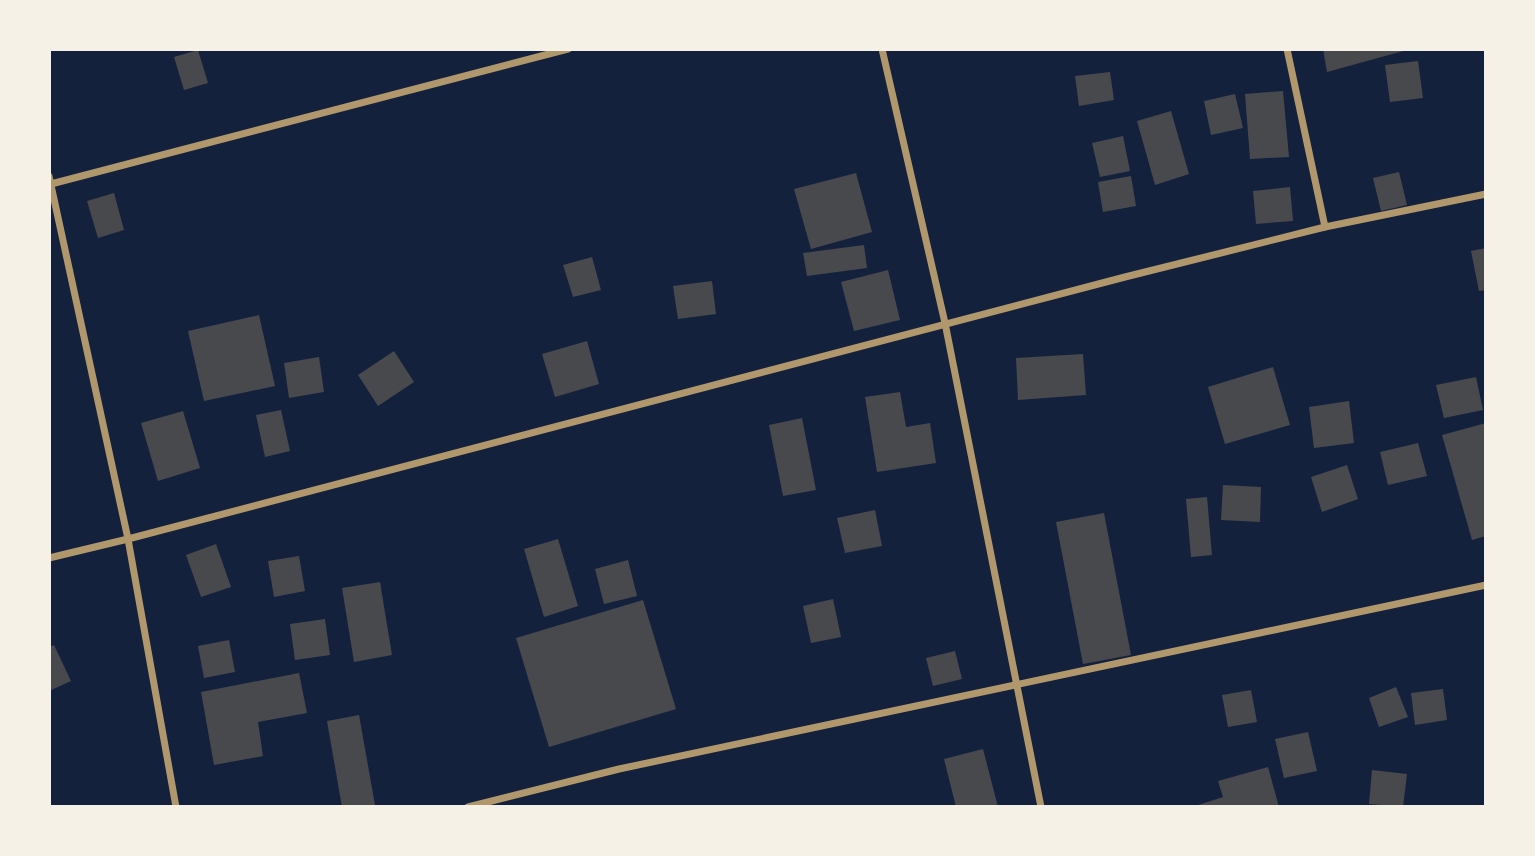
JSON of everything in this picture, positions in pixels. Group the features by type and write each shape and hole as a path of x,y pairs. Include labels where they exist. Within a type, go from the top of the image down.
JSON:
{"street":[{"path":"176,807 128,539 50,180 568,49"},
{"path":"882,49 945,323 1041,807"},
{"path":"1287,49 1325,227"},
{"path":"49,558 945,323 1325,227 1486,194"},
{"path":"468,807 619,769 1486,585"}],"building":[{"path":"1323,49 1407,49 1407,50 1327,72"},
{"path":"198,50 208,83 184,90 174,57"},
{"path":"1418,61 1423,98 1390,102 1385,65"},
{"path":"1110,72 1114,100 1079,106 1075,76"},
{"path":"1283,91 1289,157 1250,159 1245,94"},
{"path":"1235,94 1243,128 1211,135 1204,101"},
{"path":"1171,111 1189,174 1155,185 1137,121"},
{"path":"1123,136 1130,171 1100,177 1092,143"},
{"path":"1399,172 1407,205 1381,211 1373,178"},
{"path":"856,173 872,232 811,249 794,189"},
{"path":"1131,176 1136,206 1103,212 1098,182"},
{"path":"1290,187 1293,221 1256,224 1253,191"},
{"path":"114,193 124,230 98,238 87,201"},
{"path":"864,245 867,268 807,276 803,253"},
{"path":"1486,248 1486,290 1479,291 1471,251"},
{"path":"592,257 601,290 573,297 563,265"},
{"path":"888,270 900,320 854,331 841,282"},
{"path":"712,281 716,314 678,319 673,286"},
{"path":"259,315 275,386 204,401 188,331"},
{"path":"587,341 599,384 555,397 542,354"},
{"path":"394,351 414,382 378,406 358,375"},
{"path":"1083,354 1086,395 1018,400 1016,358"},
{"path":"319,357 324,392 289,398 284,363"},
{"path":"1273,367 1290,425 1225,444 1208,387"},
{"path":"1476,377 1483,410 1444,418 1436,385"},
{"path":"900,392 906,427 930,423 936,463 877,472 865,397"},
{"path":"1349,401 1354,443 1314,448 1309,407"},
{"path":"281,410 290,451 265,457 256,415"},
{"path":"183,411 200,468 158,481 141,423"},
{"path":"802,418 816,490 783,496 769,425"},
{"path":"1486,423 1486,536 1472,540 1442,435"},
{"path":"1418,443 1427,476 1388,485 1380,452"},
{"path":"1347,465 1358,499 1322,512 1311,477"},
{"path":"1223,485 1261,487 1260,522 1221,520"},
{"path":"1207,497 1212,555 1191,557 1186,499"},
{"path":"875,510 882,546 845,553 837,518"},
{"path":"1104,513 1131,655 1083,664 1056,522"},
{"path":"558,539 578,606 544,617 524,549"},
{"path":"216,544 231,587 201,597 186,555"},
{"path":"299,556 305,591 274,597 268,561"},
{"path":"628,560 637,596 604,604 595,569"},
{"path":"380,582 392,655 354,662 342,588"},
{"path":"833,599 841,637 811,643 803,606"},
{"path":"643,600 676,709 549,747 516,638"},
{"path":"325,619 330,655 295,660 290,624"},
{"path":"229,640 235,672 204,678 198,646"},
{"path":"54,645 71,681 49,691 49,647"},
{"path":"955,651 962,679 933,686 926,658"},
{"path":"299,673 307,713 258,722 263,756 214,765 201,692"},
{"path":"1396,687 1408,717 1379,727 1369,698"},
{"path":"1443,689 1447,720 1415,725 1411,693"},
{"path":"1251,690 1257,722 1228,727 1222,695"},
{"path":"359,715 375,805 342,807 327,721"},
{"path":"1308,732 1317,771 1284,778 1275,739"},
{"path":"983,749 998,807 956,807 944,759"},
{"path":"1268,767 1279,807 1192,807 1223,797 1218,781"},
{"path":"1372,770 1407,774 1403,807 1369,804"}]}
